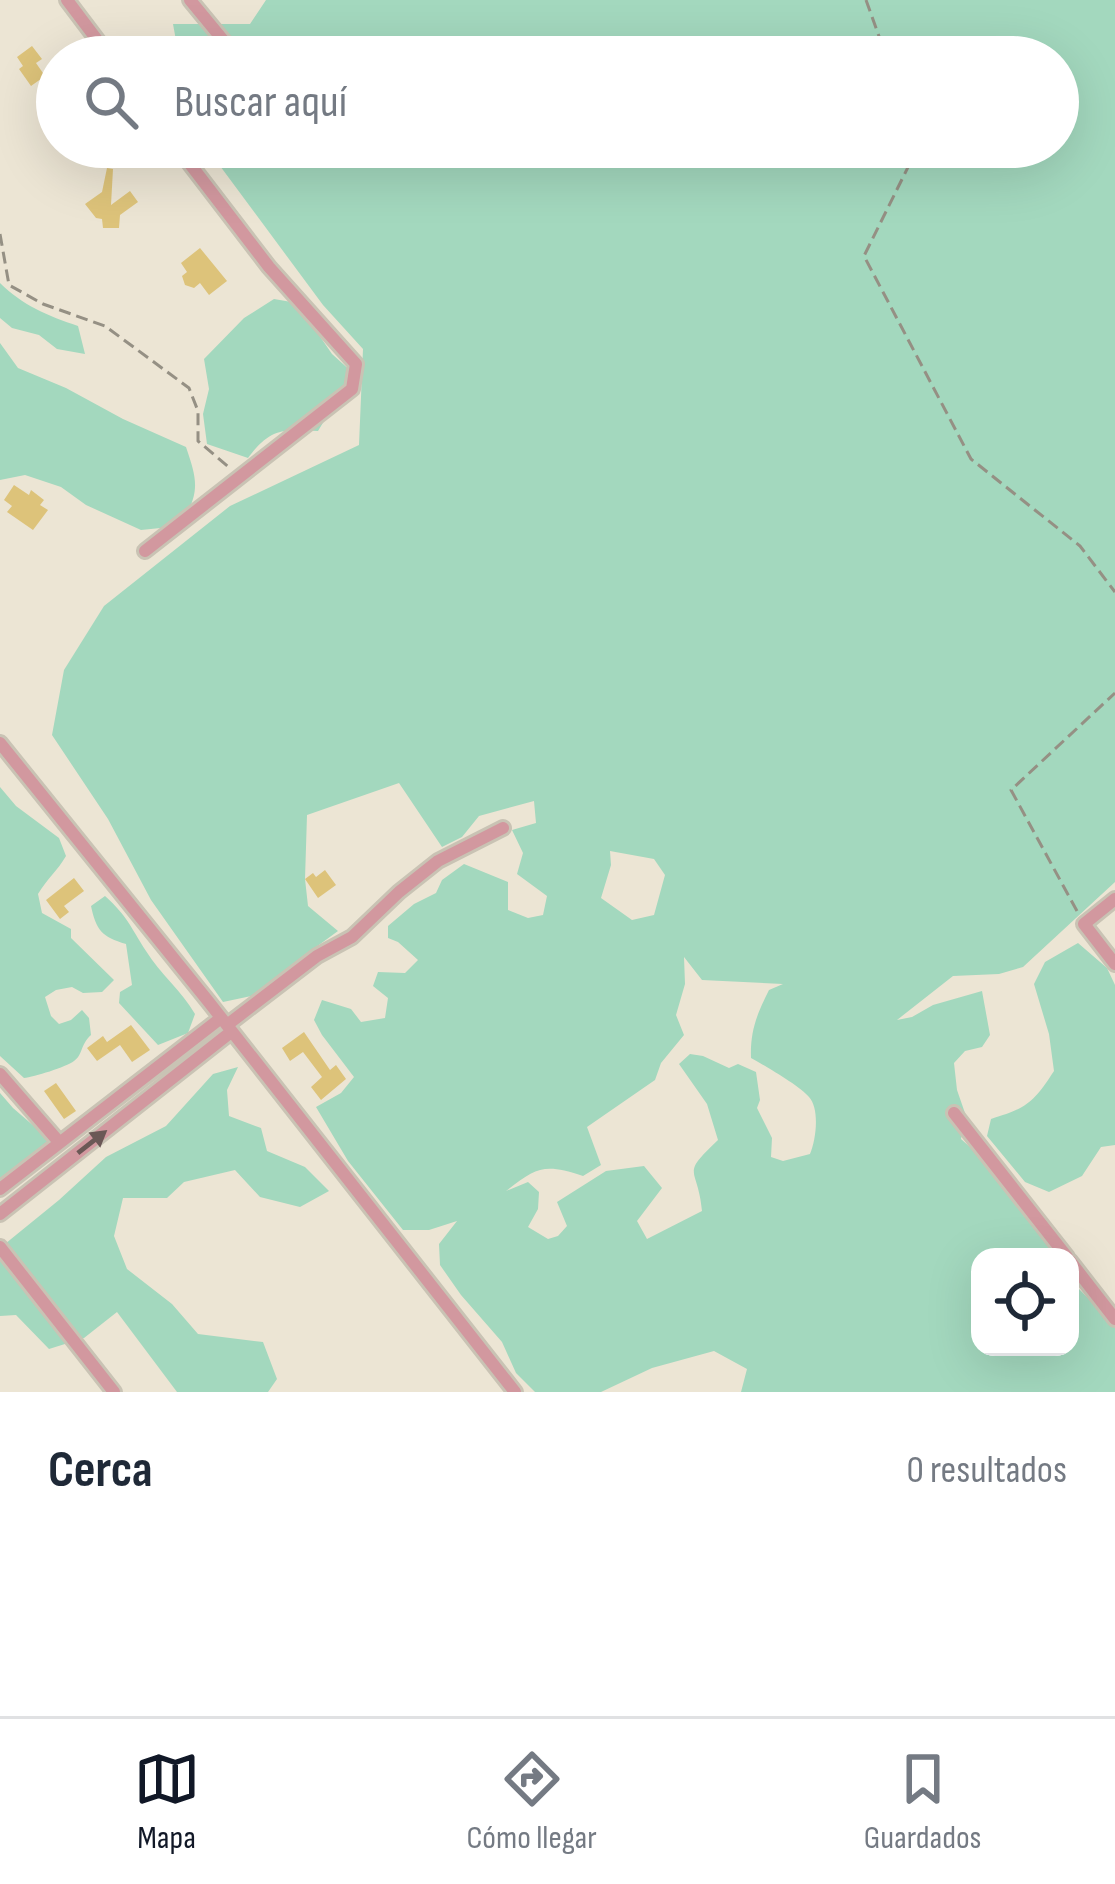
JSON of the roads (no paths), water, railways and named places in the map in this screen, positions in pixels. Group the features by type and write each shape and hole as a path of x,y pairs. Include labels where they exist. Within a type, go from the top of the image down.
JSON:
{"street":[{"path":"67,0 94,36"},
{"path":"190,0 220,36"},
{"path":"145,550 352,389 356,364 269,267 193,168"},
{"path":"0,742 515,1392"},
{"path":"0,1214 226,1025 316,956 352,937 438,861 503,828"},
{"path":"1115,899 1084,924 1115,964"},
{"path":"0,1189 226,1025"},
{"path":"0,1074 59,1142"},
{"path":"954,1113 1059,1248"},
{"path":"0,1247 114,1392"},
{"path":"1079,1273 1115,1318"}]}
